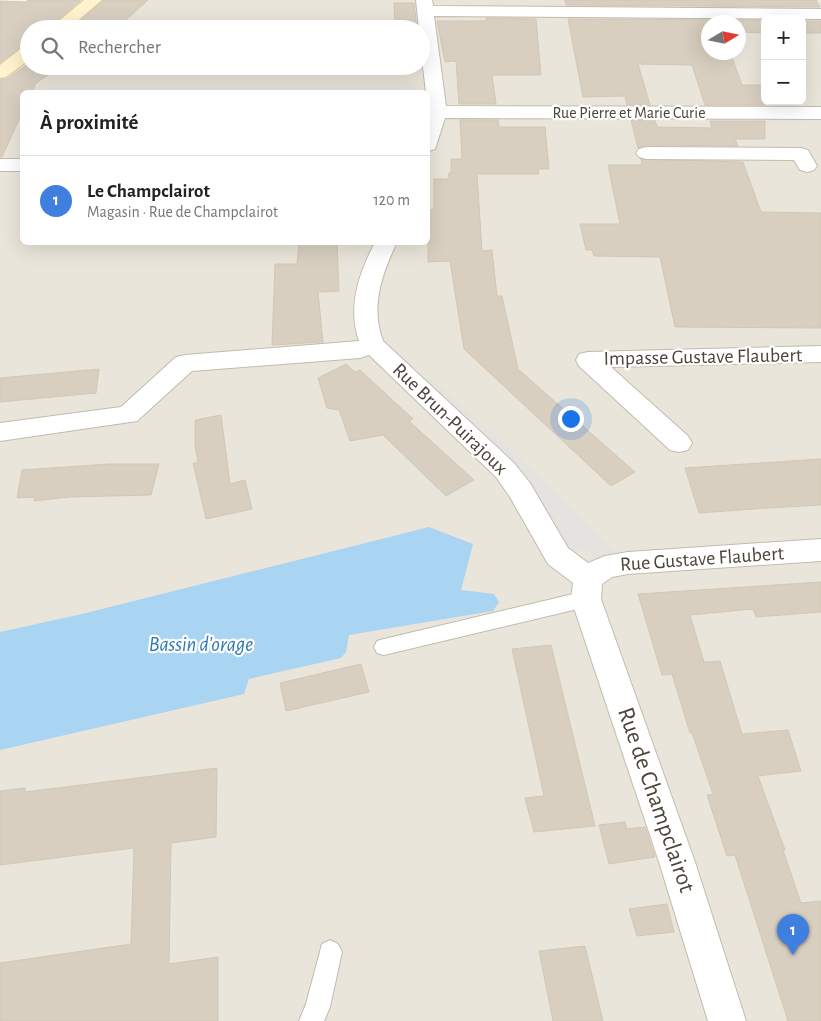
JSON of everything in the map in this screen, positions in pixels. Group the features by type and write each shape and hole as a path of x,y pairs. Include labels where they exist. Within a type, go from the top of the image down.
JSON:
{"main road":[{"path":"68,20 94,0"},
{"path":"0,73 20,58"}],"street":[{"path":"427,20 425,6 821,14"},
{"path":"430,50 437,112 430,138"},
{"name":"Rue Pierre et Marie Curie","path":"437,112 821,113"},
{"path":"646,153 801,154 807,166"},
{"path":"0,165 20,165"},
{"path":"0,432 128,415 185,363 360,350 372,344 364,315 374,268 385,245"},
{"name":"Rue Brun-Puirajoux","path":"372,344 505,470 520,490 558,556 587,589"},
{"name":"Impasse Gustave Flaubert","path":"679,443 588,360 821,354"},
{"name":"Rue Gustave Flaubert","path":"587,589 605,567 628,563 821,550"},
{"name":"Rue de Champclairot","path":"587,589 699,926 727,1021"}],"lane":[{"path":"384,647 587,589"},
{"path":"311,1021 318,1006 330,952"}],"shaded area":[{"path":"94,0 821,0 821,1021 0,1021 0,73 20,68 20,75 430,75 430,20 68,20"},
{"path":"431,378 537,474 617,553 595,558 584,548 569,554 528,480 422,383"}],"water":[{"name":"Bassin d'orage","path":"429,527 473,544 461,590 494,594 499,602 493,611 349,635 346,652 341,658 249,679 244,694 0,750 0,632 82,614"}],"building":[{"path":"28,0 81,0 58,20 20,20 20,48 0,63 0,1 26,2"},
{"path":"104,0 148,0 126,20 81,20"},
{"path":"565,0 816,0 820,7 566,5"},
{"path":"394,3 414,3 416,20 395,20"},
{"path":"486,18 536,19 541,75 492,75 496,104 459,104 456,61 445,62 437,21 486,21"},
{"path":"568,19 701,20 701,60 733,60 742,85 761,85 761,105 705,105 692,65 638,64 650,105 627,105 625,96 583,97"},
{"path":"746,20 761,20 761,33 746,32"},
{"path":"806,21 821,21 821,33 806,33"},
{"path":"20,70 20,75 48,75 36,83 33,90 20,90 20,117 2,157 0,157 0,80 7,79"},
{"path":"460,120 498,120 499,127 545,127 549,169 538,169 539,174 477,174 482,251 492,250 497,296 502,296 518,369 635,472 611,486 464,349 450,261 428,262 430,210 434,209 434,179 448,179 449,173 451,173 451,159 462,159"},
{"path":"631,120 655,120 657,127 712,128 710,121 765,121 765,139 735,139 738,146 646,145 638,148"},
{"path":"641,159 743,162 761,212 821,213 821,328 675,327 660,257 594,256 592,250 586,250 580,224 620,224 608,165 642,165"},
{"path":"299,245 337,245 339,291 318,292 323,342 272,345 275,264 297,264"},
{"path":"346,364 355,372 360,370 413,419 409,421 474,480 446,496 383,435 350,441 339,410 327,408 318,378"},
{"path":"99,369 96,393 0,402 0,378"},
{"path":"221,415 230,484 245,480 252,509 206,519 193,463 198,463 195,445 195,420"},
{"path":"821,459 821,505 699,513 685,468"},
{"path":"109,464 159,464 151,495 69,497 34,501 34,497 17,498 22,470"},
{"path":"821,582 821,612 756,617 753,609 690,615 704,662 720,661 742,734 788,730 801,771 758,776 785,850 783,850 801,903 821,901 821,1021 788,1021 735,855 727,856 707,795 713,794 692,733 690,733 672,674 662,675 638,594"},
{"path":"551,645 595,826 534,832 525,798 544,796 512,649"},
{"path":"361,664 369,692 286,711 280,683"},
{"path":"217,768 216,837 171,843 169,964 218,957 218,1021 0,1021 0,963 131,944 134,848 0,865 0,791 25,788 25,792"},
{"path":"625,822 627,829 645,827 655,857 609,864 599,825"},
{"path":"667,904 674,932 637,936 629,909"},
{"path":"585,946 603,1021 553,1021 539,951"}],"place":[{"name":"Le Champclairot","path":"793,955"}]}
